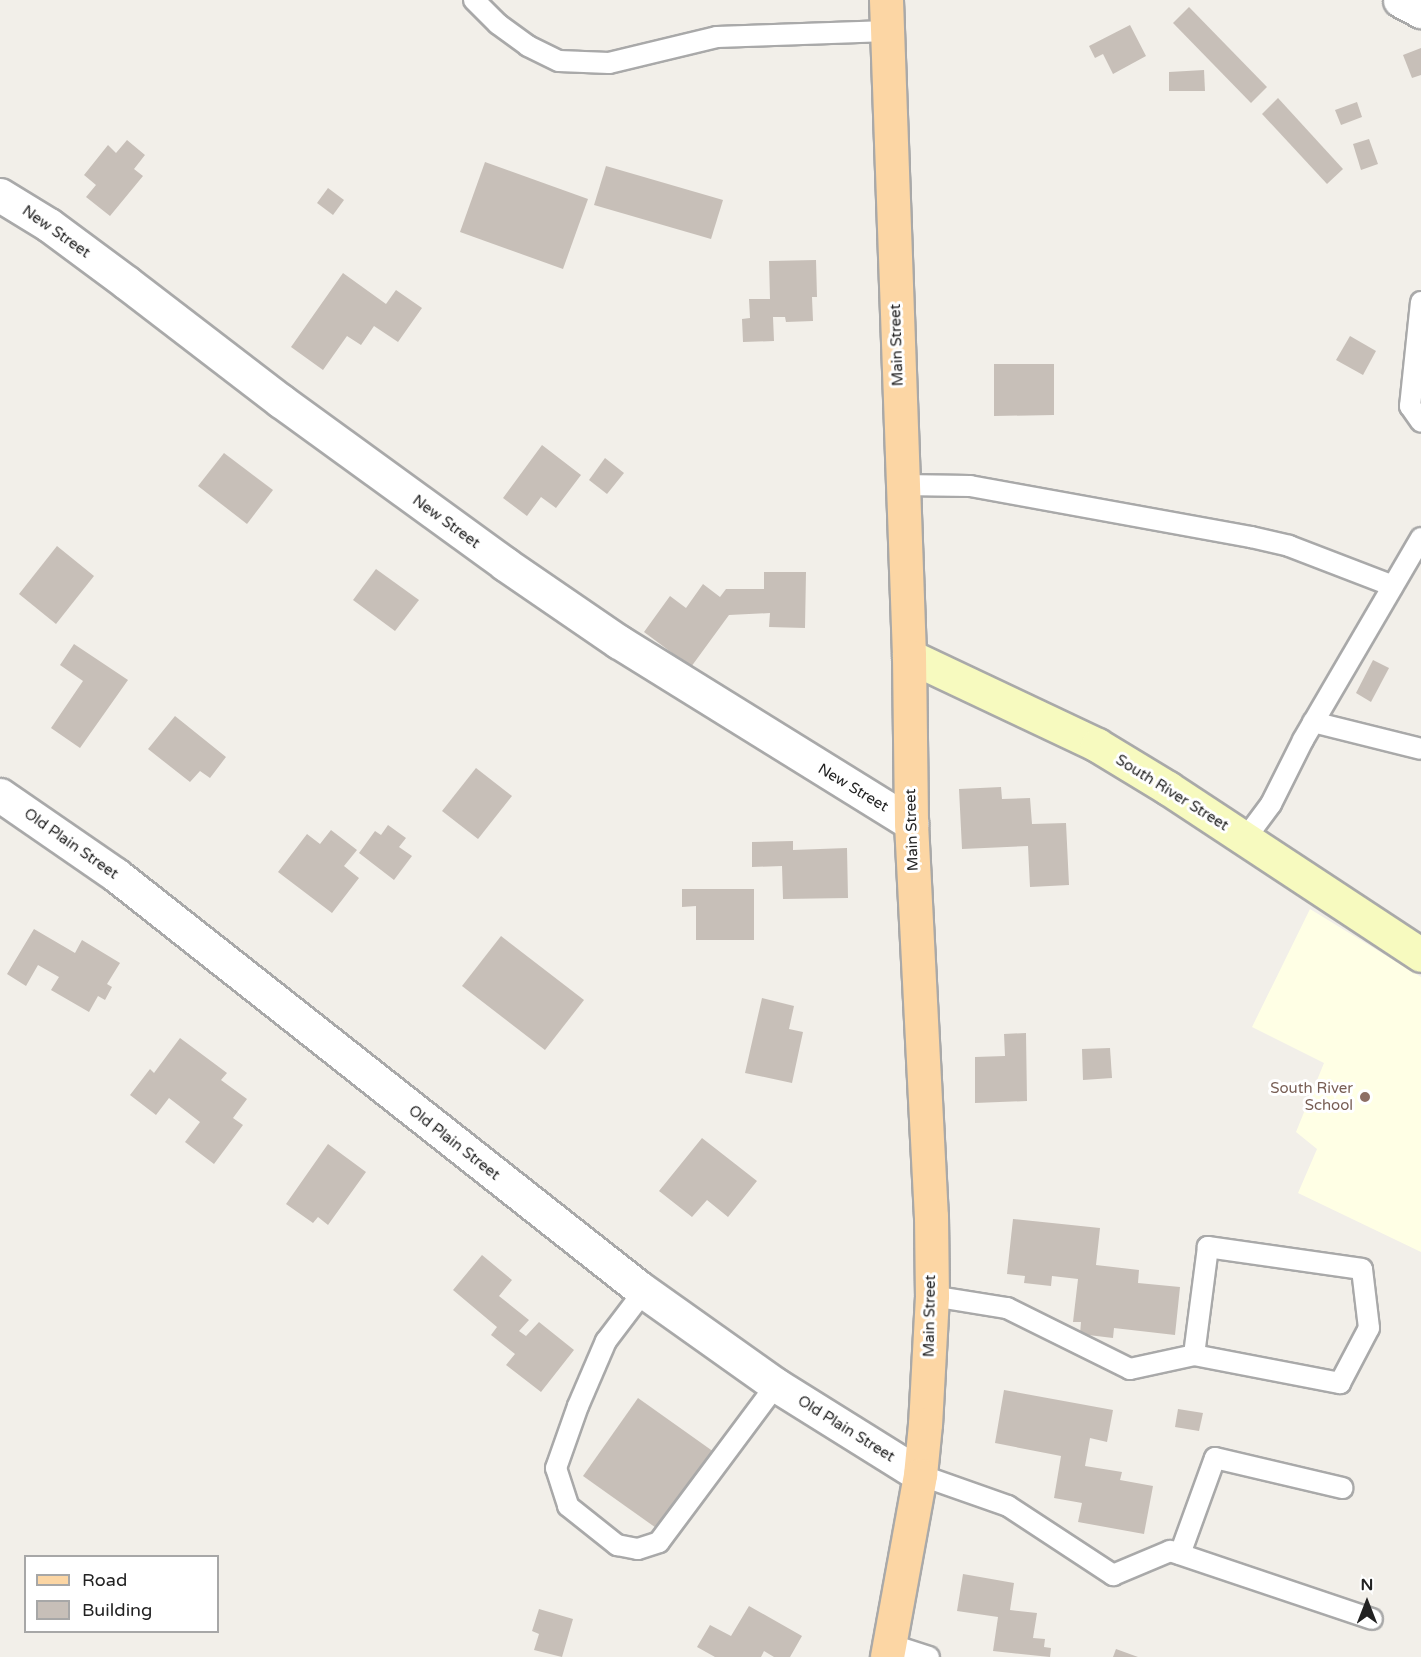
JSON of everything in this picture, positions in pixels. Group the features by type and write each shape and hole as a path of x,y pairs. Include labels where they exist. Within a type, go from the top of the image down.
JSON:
{"main road":[{"name":"Main Street","path":"887,16 909,656 911,823 931,1216 932,1296 926,1414 920,1475 888,1650"}],"street":[{"path":"1400,0 1421,11"},
{"name":"New Street","path":"0,195 49,225 281,401 505,564 628,649 911,823"},
{"name":"South River Street","path":"909,656 1097,746 1168,788 1421,955"},
{"name":"Old Plain Street","path":"0,795 116,875 468,1156 644,1291 776,1385 920,1475"}],"lane":[{"path":"474,0 498,24 528,46 559,62 609,63 717,38 887,16"},
{"path":"1421,302 1410,406 1421,422"},
{"path":"902,485 970,486 1251,537 1289,546 1393,586"},
{"path":"1245,839 1271,804 1313,722 1421,538"},
{"path":"1313,722 1421,749"},
{"path":"932,1296 1007,1308 1130,1369 1194,1356 1340,1383 1369,1328 1362,1269 1208,1247 1194,1356"},
{"path":"644,1291 606,1341 578,1406 556,1468 568,1506 617,1545 638,1549 659,1542 776,1385"},
{"path":"1180,1554 1215,1458 1343,1488"},
{"path":"920,1475 1008,1506 1113,1575 1170,1551 1372,1618"},
{"path":"888,1650 929,1657"}],"shaded area":[{"name":"South River School","path":"1310,909 1421,977 1421,1252 1298,1193 1317,1149 1296,1132 1324,1063 1252,1027"}],"building":[{"path":"1189,7 1267,87 1251,103 1173,23"},
{"path":"1130,25 1146,56 1113,74 1103,54 1095,58 1089,46"},
{"path":"1421,48 1421,75 1412,78 1403,55"},
{"path":"1204,70 1205,91 1169,91 1169,72"},
{"path":"1278,98 1343,169 1327,184 1262,114"},
{"path":"1357,102 1362,117 1341,125 1335,110"},
{"path":"1369,139 1378,164 1361,170 1353,144"},
{"path":"127,140 145,155 134,169 143,176 110,216 86,197 96,185 84,175 108,145 116,153"},
{"path":"485,162 588,199 563,269 460,232"},
{"path":"606,166 723,200 711,239 594,205"},
{"path":"328,188 344,200 333,215 317,203"},
{"path":"816,260 817,297 812,297 813,321 786,322 785,317 773,317 774,341 743,342 742,319 750,318 749,299 770,299 769,261"},
{"path":"343,273 386,304 396,290 422,308 398,342 374,326 361,345 347,336 323,370 291,347"},
{"path":"1350,336 1376,351 1363,375 1336,360"},
{"path":"994,364 1054,364 1054,415 994,416"},
{"path":"542,445 581,475 556,508 541,497 527,516 503,498"},
{"path":"224,453 273,490 247,524 198,486"},
{"path":"605,458 624,473 607,494 589,480"},
{"path":"57,546 94,576 56,624 19,594"},
{"path":"376,569 419,600 395,631 353,600"},
{"path":"764,572 806,572 805,628 769,627 770,613 729,615 691,667 644,632 670,596 686,608 703,584 720,597 726,589 764,589"},
{"path":"74,644 128,680 80,748 51,728 83,681 60,665"},
{"path":"1373,660 1389,668 1371,702 1356,693"},
{"path":"175,716 226,757 210,778 200,771 190,782 148,749"},
{"path":"476,768 512,796 478,839 442,811"},
{"path":"1001,787 1002,799 1030,798 1032,824 1066,823 1069,885 1030,887 1028,846 962,849 959,789"},
{"path":"388,825 406,838 399,847 412,856 394,880 359,853 375,831 381,835"},
{"path":"331,830 357,850 344,866 359,878 332,913 278,872 307,834 320,844"},
{"path":"793,841 793,850 847,848 848,898 783,899 782,866 752,867 752,842"},
{"path":"682,889 754,889 754,940 696,940 696,906 682,907"},
{"path":"34,929 75,953 82,940 120,963 107,984 112,987 105,1000 98,996 89,1012 51,990 59,977 38,965 26,986 7,974"},
{"path":"501,936 584,1000 545,1050 462,986"},
{"path":"762,998 794,1006 789,1029 803,1032 792,1083 745,1073"},
{"path":"1026,1033 1027,1101 975,1103 975,1057 1005,1056 1004,1034"},
{"path":"180,1038 227,1073 221,1080 247,1099 233,1118 243,1125 214,1164 185,1142 200,1122 169,1098 156,1115 130,1095 150,1069 154,1073"},
{"path":"1110,1048 1112,1078 1083,1080 1082,1049"},
{"path":"702,1138 757,1181 728,1217 707,1200 692,1217 659,1191"},
{"path":"328,1144 366,1172 328,1225 318,1217 313,1223 286,1204"},
{"path":"1013,1219 1100,1228 1096,1265 1139,1270 1138,1283 1180,1287 1175,1335 1114,1328 1113,1338 1080,1334 1081,1322 1073,1322 1078,1279 1052,1276 1051,1286 1024,1283 1025,1276 1007,1274"},
{"path":"482,1255 512,1280 499,1296 529,1320 519,1331 526,1336 539,1322 574,1350 541,1392 506,1365 515,1354 491,1335 497,1327 453,1290"},
{"path":"1004,1390 1113,1410 1107,1442 1090,1438 1085,1466 1122,1472 1120,1480 1153,1486 1144,1534 1078,1522 1082,1503 1054,1498 1061,1456 995,1443"},
{"path":"638,1398 714,1452 659,1530 583,1476"},
{"path":"1178,1409 1203,1413 1199,1431 1175,1427"},
{"path":"963,1574 1014,1583 1010,1610 1037,1613 1033,1638 1045,1639 1044,1647 1051,1648 1050,1657 993,1651 998,1617 957,1611"},
{"path":"749,1606 802,1636 790,1657 774,1657 764,1651 761,1657 715,1657 697,1647 710,1625 731,1636"},
{"path":"539,1609 573,1619 562,1657 534,1650 539,1634 532,1631"},
{"path":"1116,1649 1138,1657 1113,1657"}],"place":[{"name":"South River School","path":"1365,1097"}]}
